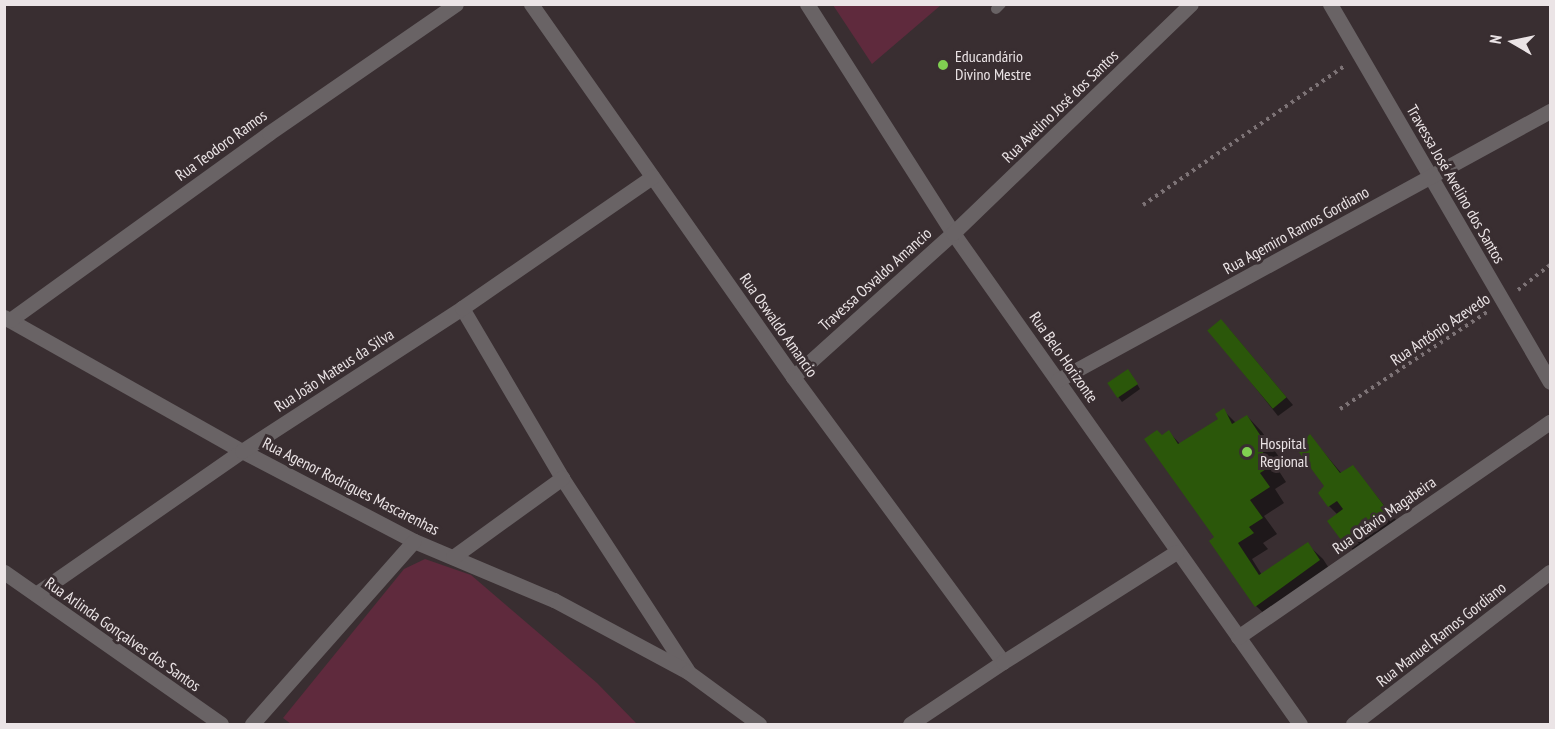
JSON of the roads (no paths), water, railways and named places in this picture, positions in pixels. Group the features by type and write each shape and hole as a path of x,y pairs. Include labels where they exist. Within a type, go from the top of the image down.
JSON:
{"street":[{"name":"Rua Teodoro Ramos","path":"7,319 268,133 456,4"},
{"name":"Rua Oswaldo Amancio","path":"531,4 793,377 1003,662"},
{"name":"Rua Belo Horizonte","path":"807,4 953,233 1058,380 1176,552 1300,724"},
{"name":"Rua Avelino José dos Santos","path":"953,233 1191,4"},
{"name":"Travessa José Avelino dos Santos","path":"1330,4 1551,382"},
{"name":"Rua Agemiro Ramos Gordiano","path":"1058,380 1551,111"},
{"name":"Rua João Mateus da Silva","path":"36,594 242,451 462,308 652,177"},
{"name":"Travessa Osvaldo Amancio","path":"793,377 953,233"},
{"name":"Rua Agenor Rodrigues Mascarenhas","path":"462,308 562,477 688,672"},
{"name":"Rua Agenor Rodrigues Mascarenhas","path":"7,319 242,451 414,541 554,600 688,672 759,724"},
{"name":"Rua Otávio Magabeira","path":"1238,637 1551,422"},
{"path":"453,557 562,477"},
{"path":"252,724 414,541"},
{"path":"910,724 1176,552"},
{"name":"Rua Arlinda Gonçalves dos Santos","path":"4,572 221,724"},
{"name":"Rua Manuel Ramos Gordiano","path":"1353,724 1551,572"}],"place":[{"name":"Educandário Divino Mestre","path":"943,65"},
{"name":"Hospital Regional","path":"1247,452"}]}
